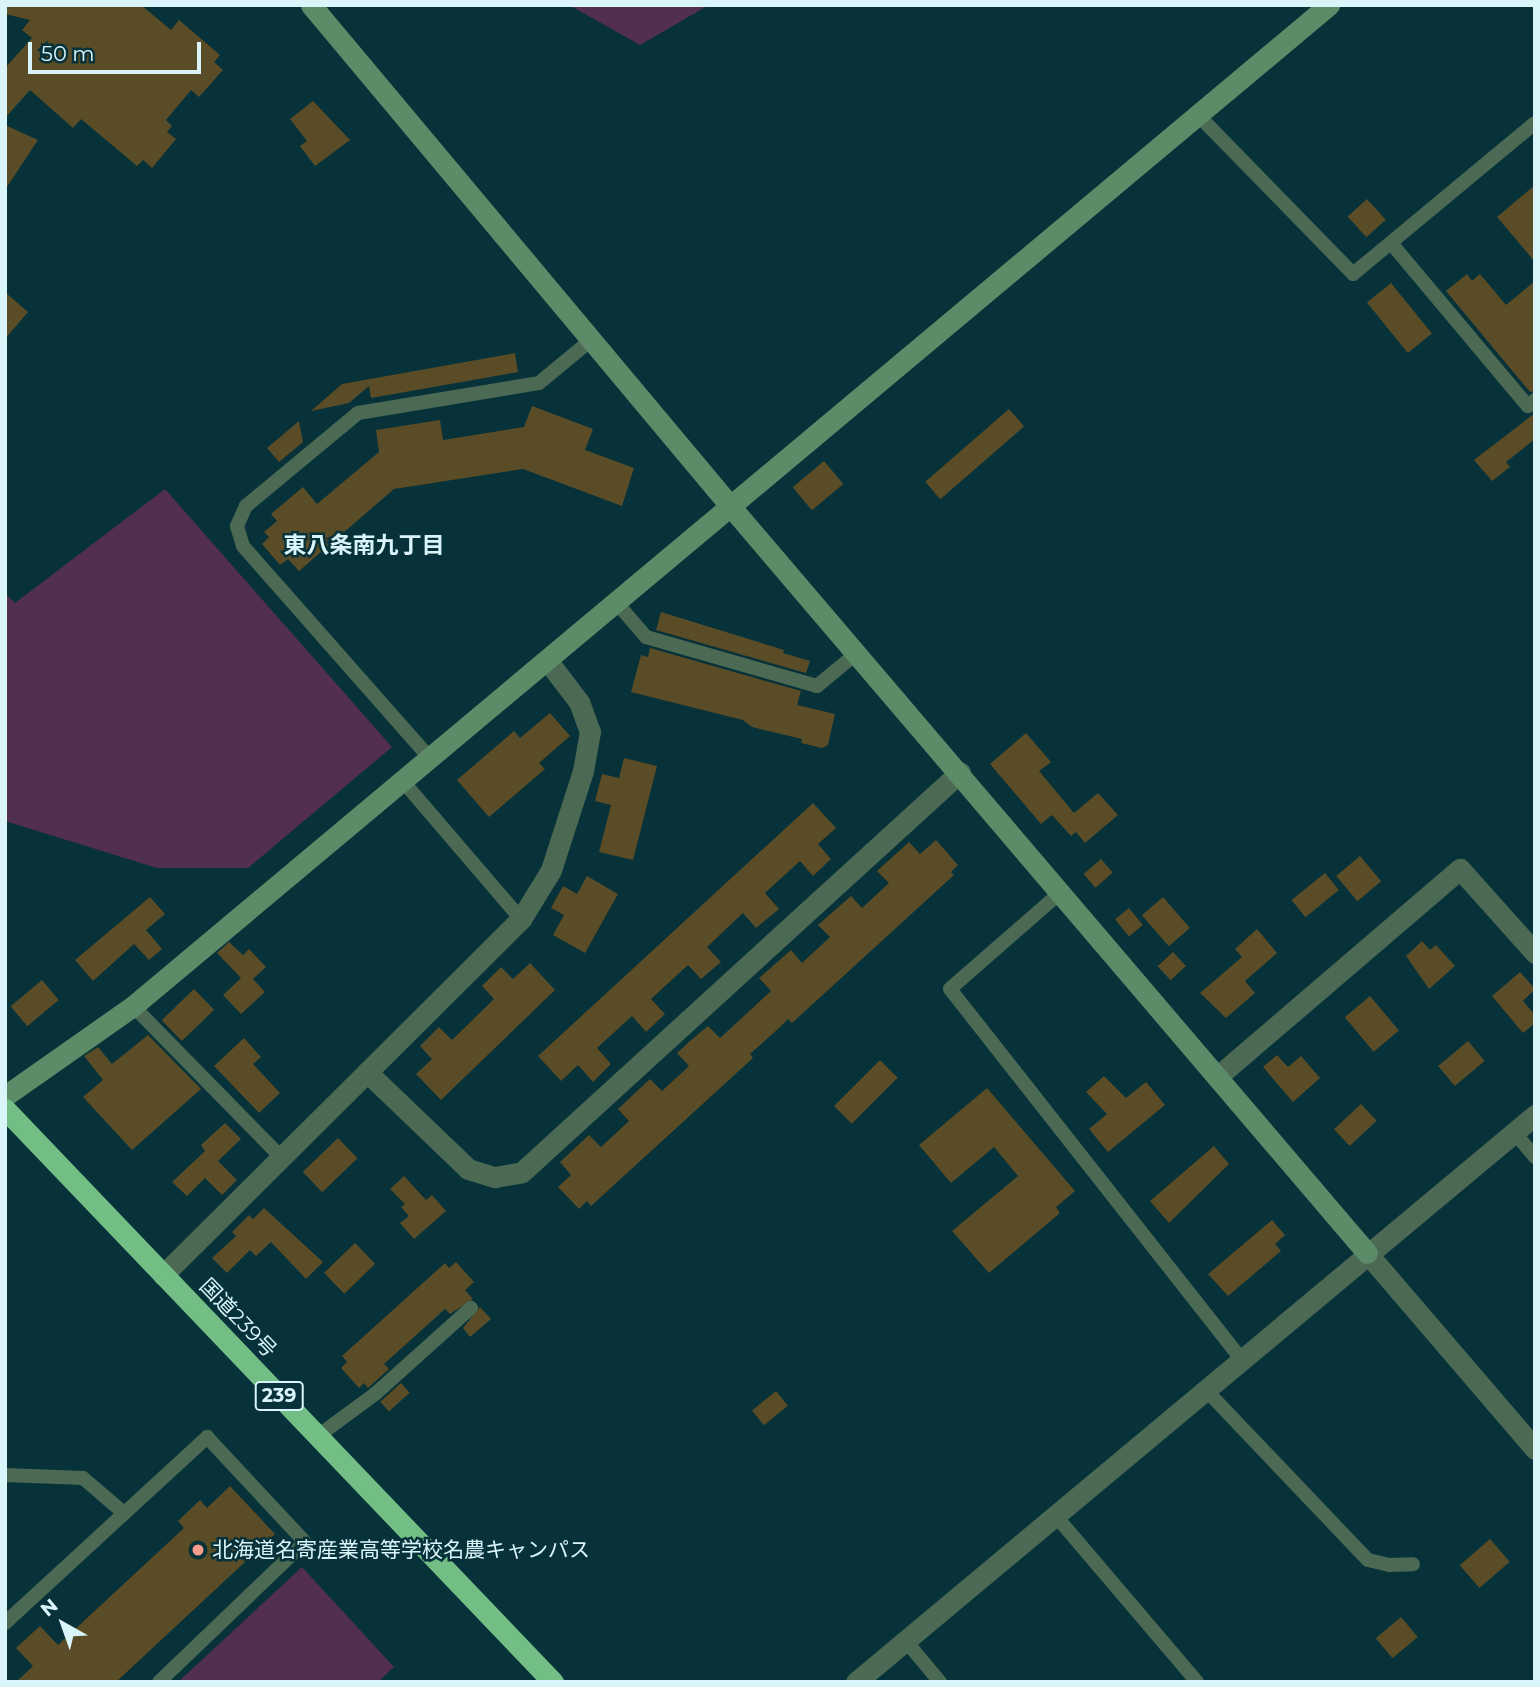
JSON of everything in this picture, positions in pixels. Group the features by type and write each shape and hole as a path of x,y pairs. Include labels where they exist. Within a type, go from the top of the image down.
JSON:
{"highway":[{"name":"国道239号","path":"5,1109 553,1682"}],"street":[{"path":"311,5 731,507 960,772 1535,1449"},
{"path":"5,1096 133,1006 428,756 731,507 1329,5"},
{"path":"163,1275 521,919 551,870 583,771 590,732 579,702 547,660"},
{"path":"367,1072 468,1169 495,1177 522,1172 960,772"},
{"path":"1217,1077 1460,869 1535,953"},
{"path":"856,1682 1535,1115"}],"lane":[{"path":"1198,115 1353,274 1535,123"},
{"path":"1391,243 1528,406 1535,400"},
{"path":"428,756 243,546 237,526 246,506 358,413 539,383 590,340"},
{"path":"616,602 646,637 817,686 857,653"},
{"path":"401,779 521,919"},
{"path":"1061,892 950,989 1241,1359"},
{"path":"133,1006 281,1157"},
{"path":"1514,1132 1535,1157"},
{"path":"317,1436 375,1394 471,1308"},
{"path":"1205,1389 1368,1560 1389,1566 1413,1564"},
{"path":"5,1623 207,1437 305,1542 159,1682"},
{"path":"5,1475 83,1478 124,1513"},
{"path":"1055,1515 1197,1682"},
{"path":"905,1640 940,1682"}],"shaded area":[{"path":"569,5 709,5 640,45"},
{"path":"165,489 392,747 248,868 157,868 5,821 5,593 15,603"},
{"path":"302,1567 394,1667 378,1682 178,1682"}],"building":[{"path":"5,5 141,5 171,30 179,20 220,55 214,62 223,70 199,97 191,90 166,120 172,126 167,132 176,139 152,168 143,160 137,166 81,119 73,128 30,90 5,118 5,68 32,38 22,30 30,20 5,14"},
{"path":"313,101 350,140 315,166 300,146 307,141 290,119"},
{"path":"5,125 38,140 5,190"},
{"path":"1535,185 1535,262 1497,217"},
{"path":"1367,199 1386,220 1366,237 1348,216"},
{"path":"1467,274 1472,281 1480,274 1506,305 1535,281 1535,391 1530,392 1446,291"},
{"path":"1391,283 1432,334 1408,353 1367,303"},
{"path":"5,292 28,312 5,339"},
{"path":"515,353 518,372 371,398 369,386 349,403 311,411 342,384"},
{"path":"532,406 593,429 585,450 634,468 622,506 523,469 394,489 299,571 288,559 280,565 262,544 269,537 264,532 277,521 271,514 303,487 317,504 379,452 376,430 440,420 443,440 524,427"},
{"path":"1009,409 1024,426 940,499 925,482"},
{"path":"1535,413 1535,439 1506,462 1510,467 1492,481 1474,460"},
{"path":"299,421 303,442 279,462 267,448"},
{"path":"824,461 843,484 812,510 793,487"},
{"path":"661,612 784,650 783,653 810,661 806,673 656,630"},
{"path":"650,648 801,691 797,705 835,714 828,745 822,748 801,743 802,739 752,727 743,720 631,692 641,655 648,657"},
{"path":"550,713 570,736 539,763 545,769 489,817 457,780 514,731 520,738"},
{"path":"1026,733 1051,762 1039,771 1074,813 1098,793 1118,815 1085,843 1076,832 1071,836 1052,815 1041,824 990,764"},
{"path":"624,758 657,766 633,860 599,852 611,805 595,801 602,774 619,778"},
{"path":"813,803 836,828 818,844 831,859 813,876 800,861 765,893 779,909 756,928 743,913 707,947 721,962 701,979 688,965 651,999 665,1014 646,1032 632,1016 597,1048 611,1064 593,1082 578,1065 561,1081 538,1056"},
{"path":"936,840 958,865 951,872 954,875 792,1023 788,1019 750,1054 753,1058 591,1206 587,1201 579,1209 558,1187 571,1175 560,1162 589,1135 601,1147 629,1121 618,1109 650,1079 662,1091 689,1066 677,1053 708,1026 720,1038 771,991 759,978 791,950 802,963 830,937 818,925 851,896 862,908 889,883 877,871 909,842 920,854"},
{"path":"1360,856 1381,881 1357,901 1336,876"},
{"path":"1101,859 1113,873 1095,888 1084,874"},
{"path":"1325,873 1339,890 1305,917 1292,900"},
{"path":"587,876 618,894 585,953 553,935 564,915 551,908 563,886 577,894"},
{"path":"150,897 165,914 146,930 162,949 149,960 134,944 93,981 75,960"},
{"path":"1163,897 1190,928 1169,946 1142,915"},
{"path":"1129,908 1143,925 1129,936 1115,919"},
{"path":"1257,929 1277,953 1245,981 1255,993 1226,1018 1200,993 1242,957 1235,949"},
{"path":"1422,941 1430,950 1436,945 1455,966 1429,989 1406,956"},
{"path":"229,942 243,955 249,949 266,967 253,979 265,992 241,1014 223,995 241,978 217,953"},
{"path":"1173,952 1186,966 1171,980 1158,966"},
{"path":"530,963 555,990 441,1100 416,1074 432,1059 420,1046 439,1027 452,1040 494,999 482,986 501,967 513,979"},
{"path":"1520,972 1535,989 1523,1001 1535,1015 1535,1023 1523,1033 1492,996"},
{"path":"42,980 59,1000 27,1026 11,1006"},
{"path":"194,989 214,1010 182,1041 162,1020"},
{"path":"1370,996 1399,1030 1374,1052 1345,1017"},
{"path":"148,1035 201,1089 132,1150 83,1097 103,1080 84,1056 98,1047 112,1064"},
{"path":"244,1038 261,1057 253,1064 280,1093 259,1113 214,1066"},
{"path":"1468,1041 1485,1061 1455,1086 1438,1066"},
{"path":"1277,1055 1288,1067 1301,1056 1320,1078 1293,1102 1263,1067"},
{"path":"880,1060 898,1078 852,1124 834,1106"},
{"path":"1104,1076 1126,1098 1146,1082 1165,1105 1108,1152 1089,1129 1107,1114 1086,1092"},
{"path":"987,1088 1075,1191 1056,1207 1060,1213 989,1273 952,1231 1018,1176 994,1147 951,1183 919,1145"},
{"path":"1361,1104 1377,1121 1350,1146 1334,1129"},
{"path":"225,1123 241,1139 218,1161 237,1180 222,1195 205,1178 187,1196 172,1182 205,1151 201,1145"},
{"path":"338,1138 357,1158 322,1192 303,1172"},
{"path":"1214,1146 1229,1164 1169,1223 1150,1201"},
{"path":"404,1176 426,1200 432,1195 446,1211 414,1239 400,1223 409,1216 401,1207 405,1204 390,1189"},
{"path":"264,1208 323,1262 306,1279 271,1242 256,1256 250,1250 227,1273 212,1258 236,1236 232,1232 249,1215 253,1219"},
{"path":"1272,1220 1285,1235 1275,1244 1281,1251 1228,1296 1208,1274"},
{"path":"355,1243 375,1264 344,1294 324,1273"},
{"path":"456,1262 474,1282 465,1290 473,1299 450,1314 445,1309 384,1364 389,1369 368,1388 364,1383 359,1388 341,1368 347,1362 342,1356 445,1263 449,1268"},
{"path":"480,1307 491,1319 470,1337 463,1328"},
{"path":"401,1383 410,1393 389,1411 380,1402"},
{"path":"776,1391 788,1406 764,1425 752,1411"},
{"path":"230,1486 275,1534 116,1682 16,1682 33,1666 16,1648 40,1626 58,1645 184,1528 178,1521 200,1500 207,1508"},
{"path":"1490,1539 1510,1562 1479,1588 1460,1565"},
{"path":"1401,1617 1418,1637 1392,1658 1376,1638"}],"place":[{"name":"北海道名寄産業高等学校名農キャンパス","path":"198,1550"}],"district":[{"name":"東八条南九丁目","path":"364,545"}]}
